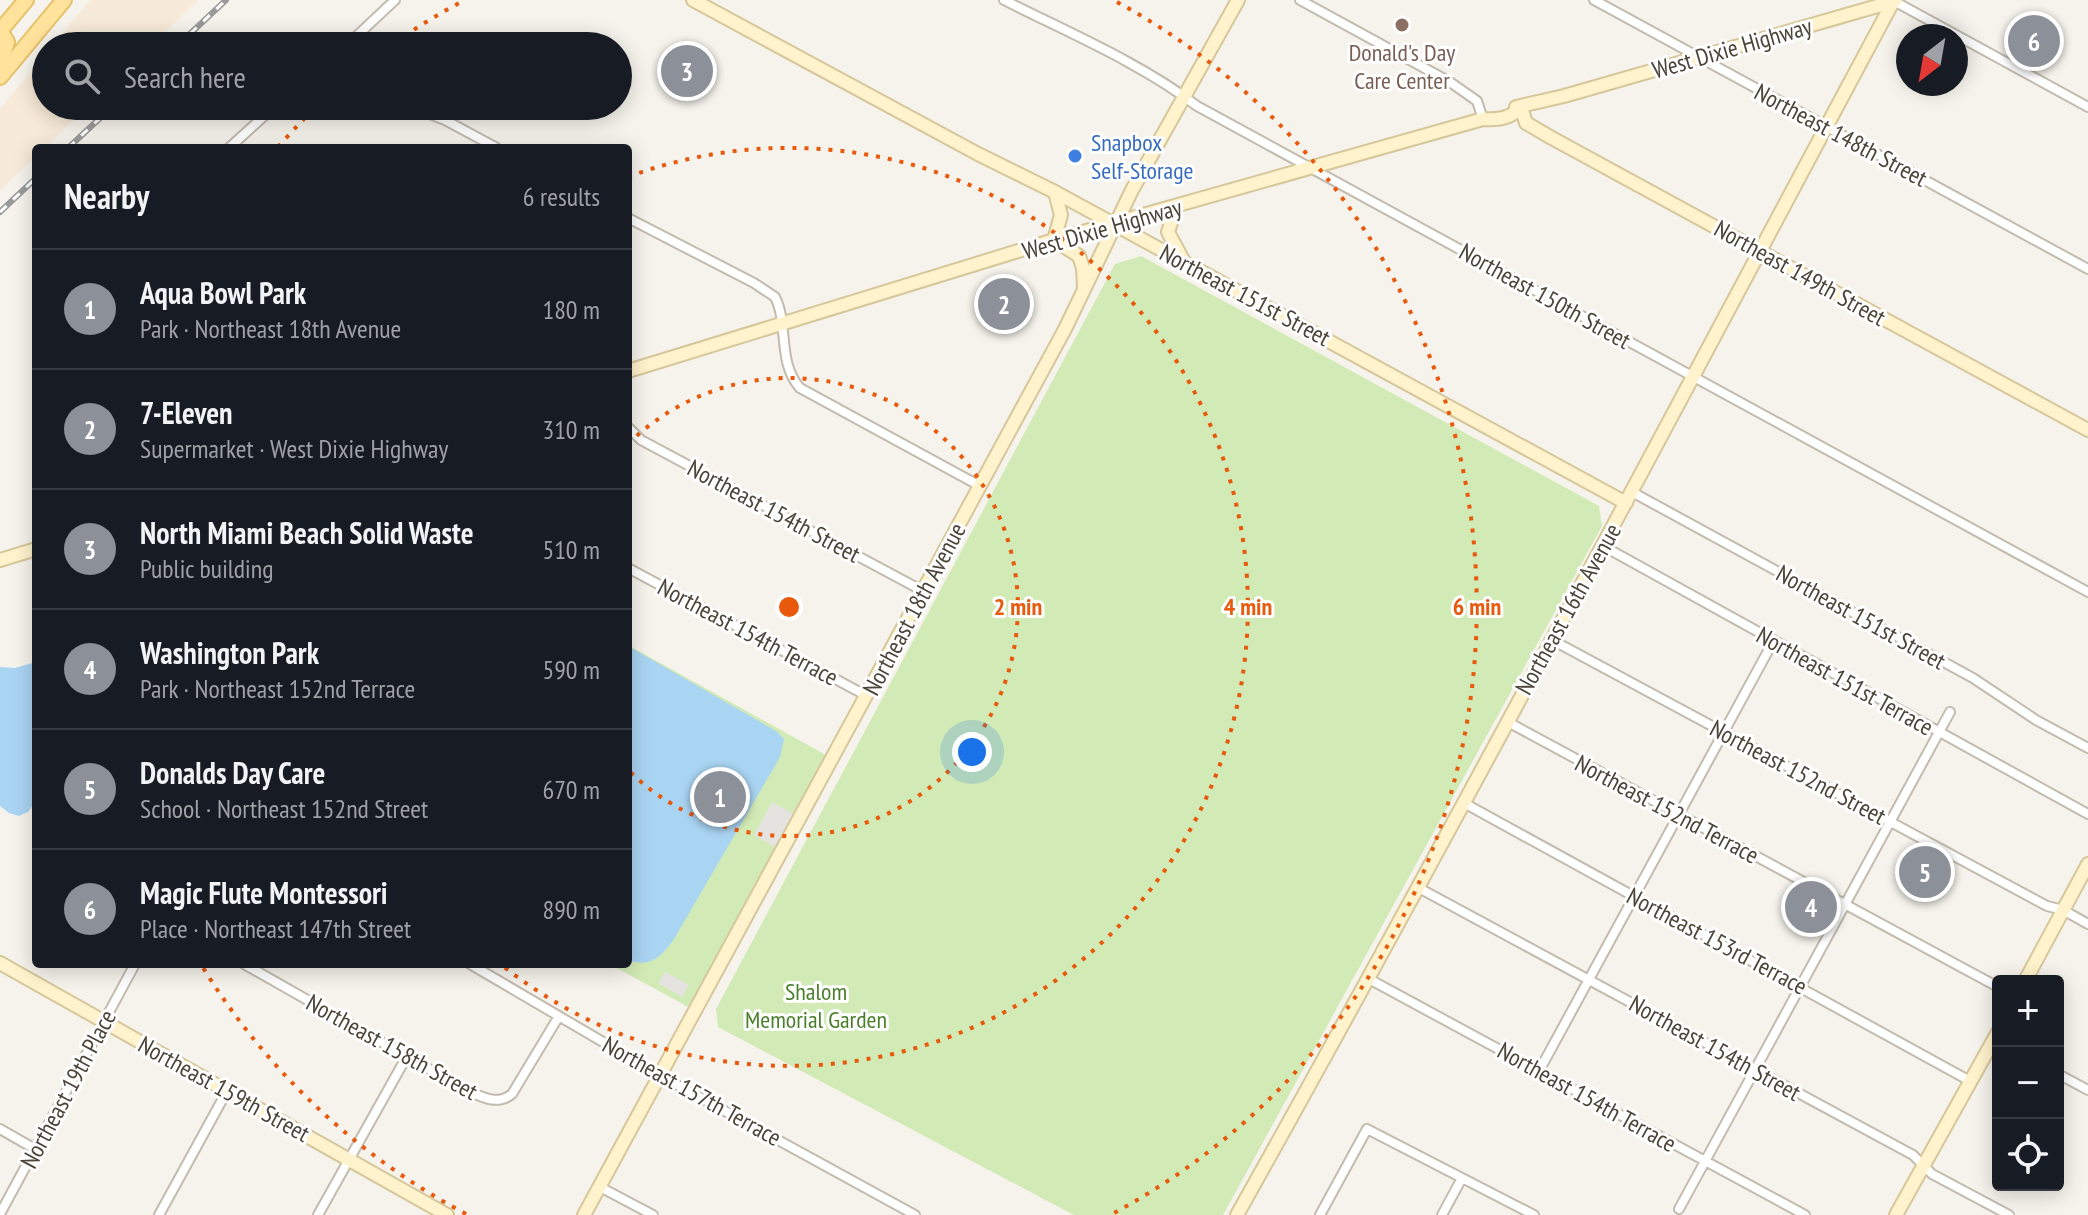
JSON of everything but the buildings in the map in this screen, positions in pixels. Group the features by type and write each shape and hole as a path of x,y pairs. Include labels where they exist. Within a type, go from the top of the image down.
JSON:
{"main road":[{"path":"0,63 7,42 0,30 26,0"},
{"path":"37,32 64,0"},
{"path":"0,77 32,38"}],"street":[{"path":"361,32 395,0"},
{"name":"Northeast 151st Street","path":"693,0 978,154 1973,678 2036,720 2088,748"},
{"name":"Northeast 150th Street","path":"1004,0 1185,95 1197,106 2088,592"},
{"name":"Northeast 18th Avenue","path":"584,1215 867,696 1084,291 1114,224 1238,0"},
{"path":"1300,0 1450,82 1477,101 1484,119"},
{"name":"Northeast 148th Street","path":"1594,0 2088,269"},
{"path":"1894,0 2088,107"},
{"name":"West Dixie Highway","path":"632,370 1054,240 1484,119 1494,120 1515,113 1520,107 1894,0"},
{"name":"Northeast 16th Avenue","path":"1237,1215 1369,979 1894,0"},
{"name":"Northeast 149th Street","path":"1520,107 1526,123 1538,130 2088,430"},
{"path":"233,144 260,120"},
{"path":"445,120 490,144"},
{"path":"1055,192 1061,215 1054,240 1079,256 1084,291"},
{"path":"1176,207 1168,232 1185,262"},
{"path":"632,220 771,294 778,301 782,342 792,378 800,388 980,486"},
{"name":"Northeast 154th Street","path":"632,432 923,591"},
{"name":"Northeast 151st Terrace","path":"1603,546 2088,814"},
{"path":"0,560 32,550"},
{"name":"Northeast 154th Terrace","path":"632,570 867,696"},
{"name":"Northeast 152nd Street","path":"1552,640 2047,906 2063,910 2088,924"},
{"path":"1539,1071 1774,640"},
{"path":"1679,1209 1950,712"},
{"name":"Northeast 152nd Terrace","path":"1506,721 1992,984"},
{"name":"Northeast 153rd Terrace","path":"1464,803 1970,1081"},
{"path":"2028,975 2088,864"},
{"name":"Northeast 154th Street","path":"1417,887 1913,1155 1932,1174 2009,1215"},
{"name":"Northeast 159th Street","path":"0,963 447,1215"},
{"name":"Northeast 19th Place","path":"0,1214 133,968"},
{"name":"Northeast 158th Street","path":"251,968 466,1090 490,1100 501,1101 512,1094 559,1016"},
{"name":"Northeast 157th Terrace","path":"477,968 661,1076 911,1214"},
{"name":"Northeast 154th Terrace","path":"1369,979 1805,1215"},
{"path":"1896,1215 1992,1045"},
{"path":"318,1215 407,1056"},
{"path":"2064,1077 2088,1090"},
{"path":"159,1215 227,1091"},
{"path":"0,1129 35,1149"},
{"path":"1320,1215 1367,1129 1534,1215"},
{"path":"1442,1215 1462,1178"},
{"path":"600,1187 653,1215"}],"shaded area":[{"path":"90,0 198,0 165,32 64,32"},
{"path":"32,70 32,120 74,120 49,144 32,144 32,160 0,191 0,109"},
{"path":"772,802 795,815 777,848 754,835"},
{"path":"665,972 689,985 682,997 658,983"}],"green space":[{"name":"Shalom Memorial Garden","path":"1141,256 1599,506 1602,526 1223,1215 1074,1215 718,1027 716,1009 1115,264"},
{"path":"632,647 833,759 696,1011 616,968 632,968"}],"water":[{"path":"632,648 776,731 784,739 780,757 674,939 660,956 649,962 632,961"},
{"path":"32,663 32,806 19,816 0,806 0,667 15,668"}],"railway":[{"path":"192,32 226,0"},
{"path":"72,144 98,120"},
{"path":"0,212 32,182"}],"place":[{"name":"Donald's Day Care Center","path":"1402,25"},
{"name":"Magic Flute Montessori","path":"2034,41"},
{"name":"North Miami Beach Solid Waste","path":"687,71"},
{"name":"Snapbox Self-Storage","path":"1075,156"},
{"name":"7-Eleven","path":"1004,304"},
{"name":"Aqua Bowl Park","path":"720,797"},
{"name":"Donalds Day Care","path":"1925,872"},
{"name":"Washington Park","path":"1811,907"}]}
